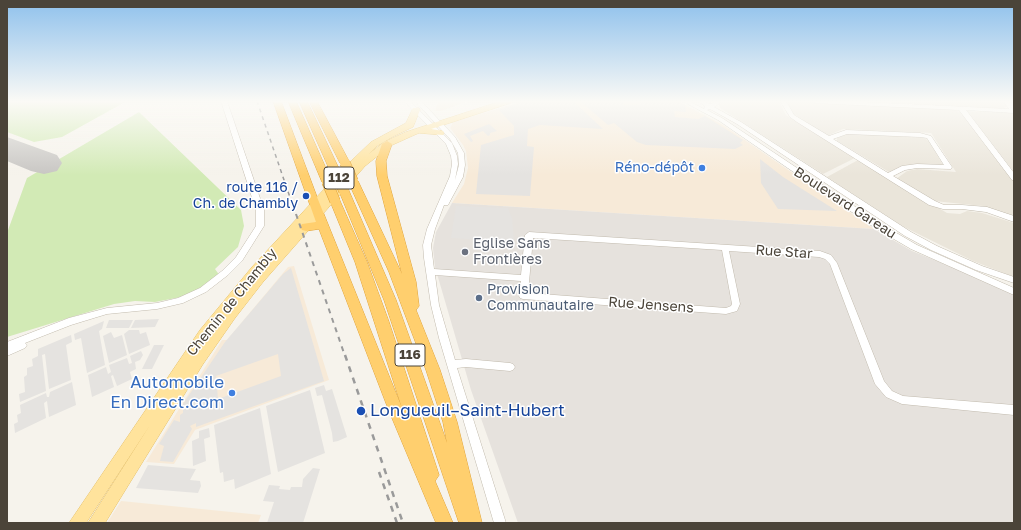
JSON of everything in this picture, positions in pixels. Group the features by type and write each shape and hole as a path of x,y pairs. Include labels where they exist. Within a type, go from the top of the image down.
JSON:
{"highway":[{"path":"286,126 396,411 446,523"},
{"name":"116","path":"303,126 328,182 344,191 361,262 382,322 446,523"},
{"name":"116","path":"314,126 344,191 393,307 467,523"},
{"path":"327,126 345,163 344,191 389,258 414,320 450,422 474,523"},
{"path":"388,144 381,161 382,176 410,282 414,320"},
{"path":"306,227 324,226"}],"main road":[{"name":"Chemin de Chambly","path":"96,523 214,338 250,291 306,227 317,209 365,150 385,137 420,126"},
{"name":"Chemin de Chambly","path":"77,523 204,334 252,274 365,161 388,144 414,128"},
{"path":"414,128 440,133"}],"street":[{"path":"7,346 69,322 116,309 169,305 193,295 225,273 239,258 255,236 260,226 260,210 232,126"},
{"path":"435,126 452,147 456,164 452,181 432,224 427,245 430,272 437,313 451,365 500,523"},
{"path":"432,224 456,187 460,177 462,165 460,153 456,143 437,126"},
{"name":"Boulevard Gareau","path":"730,126 878,226 914,247 1014,292"},
{"name":"Boulevard Gareau","path":"743,126 908,234 934,248 979,268 1014,280"},
{"path":"807,126 888,176 943,207 962,207 988,210 1014,219"},
{"path":"974,126 1014,178"},
{"path":"828,139 846,132 920,135 929,137 949,167 904,168 888,176"},
{"name":"Rue Star","path":"525,278 528,235 820,254 828,257 833,263 880,384 889,394 902,400 1014,410"},
{"name":"Rue Jensens","path":"525,278 523,296 726,311 734,309 736,304 725,248"},
{"path":"430,272 525,278"},
{"path":"7,352 87,317"},
{"path":"451,365 466,363 510,367"}],"shaded area":[{"path":"451,126 724,126 874,229 452,203 464,184 468,168 466,151 450,128"},
{"path":"485,126 491,126 497,131 490,133 488,136 483,131 470,136 473,141 471,142 464,134"},
{"path":"514,126 538,126 528,129 527,146 534,147 530,196 476,194 481,145 514,135"},
{"path":"552,126 600,126 603,129"},
{"path":"617,126 720,126 743,140 740,143 743,145 735,149 646,145 637,142"},
{"path":"748,126 803,126 855,158 823,174"},
{"path":"812,126 971,126 1014,182 1014,216 983,206 934,201 896,179 907,171 917,169 956,172 931,133 843,129 827,136"},
{"path":"978,126 1014,126 1014,172"},
{"path":"850,133 924,138 929,141 943,165 908,165 889,172 837,141 837,138"},
{"path":"760,159 783,177 837,211 778,209 761,183"},
{"path":"858,160 947,213 960,214 967,211 982,213 1014,223 1014,277 973,261 902,226 827,177"},
{"path":"452,203 874,229 912,251 1014,292 1014,523 518,523 471,390 435,267 433,248 436,232"},
{"path":"456,206 508,208 512,218 514,242 451,238"},
{"path":"294,266 329,380 195,430 174,464 146,462 222,340 227,340 288,267"},
{"path":"291,268 324,381 196,427 196,423 190,426 192,429 173,462 160,461 164,446 159,444 174,420 180,422 180,415 183,413 183,404 225,342 283,274","holes":["278,354 281,376 218,399 216,376"]},
{"path":"159,319 155,327 131,328 135,320"},
{"path":"109,320 133,320 129,328 106,328"},
{"path":"104,321 102,329 99,331 105,365 87,373 81,338 75,340 74,334"},
{"path":"129,330 139,330 140,334 146,332 150,345 129,354 124,334"},
{"path":"111,332 114,338 122,335 127,355 109,363 103,336"},
{"path":"71,335 72,342 66,345 71,380 49,389 45,354 42,355 46,391 20,402 19,394 25,392 24,377 27,375 27,368 33,366 32,359 38,356 38,349"},
{"path":"154,345 164,345 152,369 142,369"},
{"path":"141,351 143,355 140,360 135,362 136,369 130,372 132,379 117,386 113,375 111,376 114,387 92,397 88,375 106,367 108,374 111,372 109,365 127,358 129,364 132,363 130,356"},
{"path":"72,382 76,405 49,417 47,401 44,403 46,418 15,433 14,424 18,422 17,415 21,413 20,405 46,393 47,397 49,397 50,392"},
{"path":"324,385 326,391 332,389 347,437 338,441 333,442 322,395 317,396 315,388"},
{"path":"310,390 325,453 278,472 266,406"},
{"path":"260,408 271,474 235,489 234,479 224,482 223,472 220,473 214,425"},
{"path":"209,428 210,437 204,439 206,461 193,466 192,441 199,438 199,431"},
{"path":"148,465 196,469 190,480 200,481 201,486 198,493 136,488"},
{"path":"313,468 320,469 303,523 267,523 274,502 263,501 269,485 280,486 279,489 290,490 291,487 302,487 303,479"},
{"path":"121,501 261,515 258,523 107,523"}],"green space":[{"path":"7,126 82,126 62,137 34,142 7,132"},
{"path":"116,126 153,126 241,210 244,226 238,247 215,269 220,276 208,285 181,297 155,302 135,301 114,304 7,337 7,233 27,178"}],"runway":[{"path":"7,148 44,163"}],"railway":[{"path":"265,126 296,215"},
{"path":"296,214 345,356"},
{"path":"345,355 403,523"},
{"path":"379,472 397,523"}],"place":[{"name":"Réno-dépôt","path":"702,168"},
{"name":"route 116 / Ch. de Chambly","path":"306,196"},
{"name":"Eglise Sans Frontières","path":"465,252"},
{"name":"Provision Communautaire","path":"479,298"},
{"name":"Automobile En Direct.com","path":"232,393"},
{"name":"Longueuil–Saint-Hubert","path":"361,411"}]}
